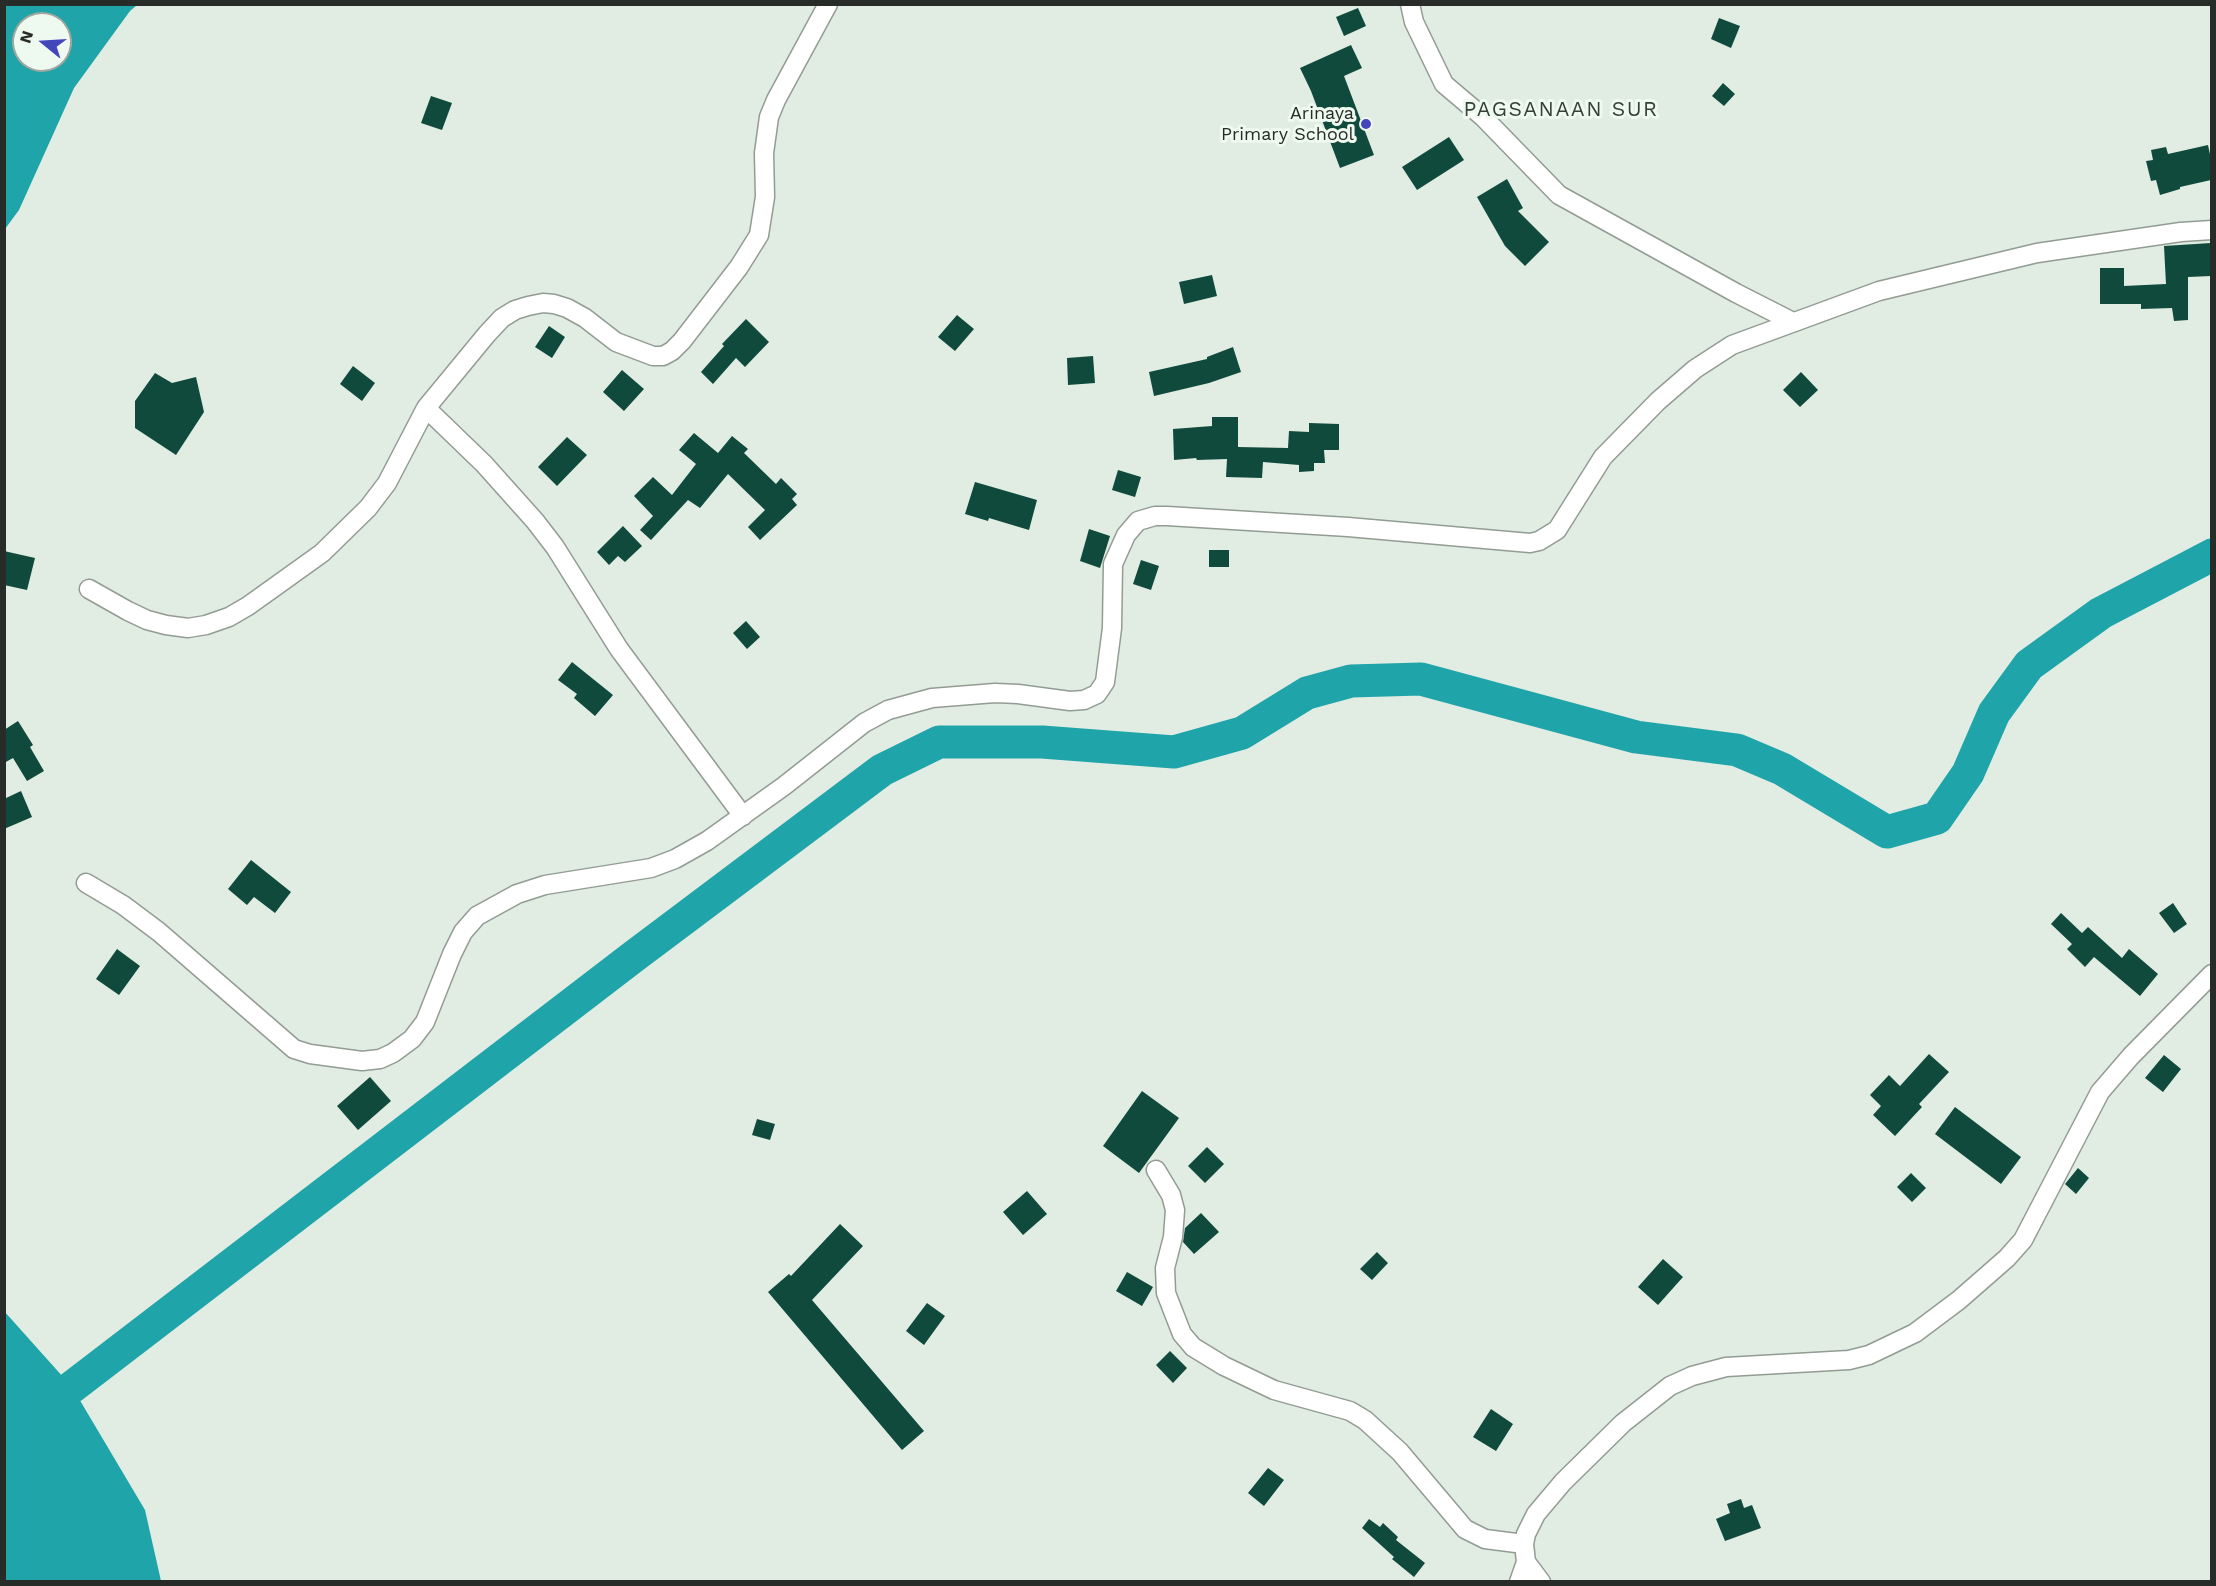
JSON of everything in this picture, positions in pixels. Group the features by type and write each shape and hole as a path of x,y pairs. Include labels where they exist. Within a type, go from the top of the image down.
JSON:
{"street":[{"path":"89,589 128,612 166,625 197,627 229,617 248,606 322,553 368,508 387,483 426,408 487,334 502,318 515,310 543,303 554,304 585,318 616,342 653,356 663,356 672,351 739,267 759,235 765,197 765,133 769,117 828,4"},
{"path":"1410,4 1414,22 1444,84 1483,117 1559,195 1793,322"},
{"path":"86,883 123,905 159,932 294,1049 310,1054 362,1061 380,1059 393,1053 412,1039 429,1012 463,932 477,916 517,894 545,885 651,868 675,859 707,841 743,816 864,723 888,710 932,698 995,693 1070,701 1084,700 1097,694 1104,682 1112,628 1113,564 1126,535 1138,521 1155,516 1176,516 1539,542 1557,530 1603,457 1658,401 1695,369 1732,345 1879,291 2037,253 2181,232 2211,230"},
{"path":"426,408 484,464 535,521 555,547 619,649 743,816"},
{"path":"1519,1581 1525,1553 1526,1534 1536,1515 1563,1482 1623,1423 1670,1386 1692,1376 1726,1367 1849,1360 1869,1355 1915,1333 1959,1300 2007,1258 2023,1240 2100,1092 2131,1056 2211,975"},
{"path":"1156,1170 1171,1195 1175,1210 1173,1238 1165,1268 1166,1293 1182,1334 1193,1347 1224,1366 1274,1390 1350,1411 1365,1420 1400,1452 1465,1529 1485,1539 1525,1553 1541,1581"}],"water":[{"path":"5,4 137,5 130,11 74,88 19,210 5,229"},
{"path":"4,1311 72,1387 145,1510 161,1581 5,1581"}],"building":[{"path":"1358,8 1366,26 1344,36 1336,17"},
{"path":"1719,18 1740,26 1731,48 1711,39"},
{"path":"1351,45 1362,68 1344,76 1374,155 1340,168 1300,68"},
{"path":"1723,83 1735,94 1724,106 1712,96"},
{"path":"431,96 452,103 442,130 421,123"},
{"path":"1449,137 1464,160 1417,190 1402,167"},
{"path":"2208,145 2211,180 2180,187 2180,189 2160,195 2156,180 2151,181 2146,161 2153,160 2151,150 2166,147 2168,154"},
{"path":"1507,179 1523,208 1518,211 1549,242 1525,266 1505,246 1477,197"},
{"path":"2211,243 2211,276 2188,277 2188,320 2174,321 2172,308 2141,309 2141,304 2100,304 2100,268 2124,268 2124,286 2166,284 2164,246"},
{"path":"1212,275 1217,296 1184,304 1179,282"},
{"path":"957,315 974,329 955,351 938,337"},
{"path":"746,319 769,342 745,367 736,358 713,384 701,372 724,346 722,344"},
{"path":"549,326 565,337 552,358 535,347"},
{"path":"1233,347 1241,372 1209,383 1154,396 1149,372 1207,359 1207,357"},
{"path":"1093,356 1095,383 1068,385 1067,358"},
{"path":"353,366 375,383 362,401 340,384"},
{"path":"622,370 644,389 624,411 603,392"},
{"path":"1801,372 1818,390 1800,407 1783,390"},
{"path":"155,373 172,383 196,377 204,412 176,455 135,428 135,401"},
{"path":"1212,417 1238,417 1238,447 1288,448 1289,431 1309,432 1309,423 1339,424 1339,450 1324,450 1325,463 1314,463 1314,471 1299,472 1299,465 1263,462 1262,478 1226,477 1227,459 1174,460 1173,429 1212,426"},
{"path":"694,433 718,453 732,436 748,449 744,453 776,484 781,478 797,494 792,499 797,505 760,540 748,527 765,510 728,474 700,508 688,500 651,540 640,530 653,516 634,496 653,477 672,495 696,464 679,450"},
{"path":"567,437 587,455 557,486 538,467"},
{"path":"1118,470 1141,477 1135,497 1112,490"},
{"path":"975,482 1037,500 1029,530 989,518 988,521 965,514"},
{"path":"623,526 642,546 625,562 618,556 609,565 597,552"},
{"path":"1089,529 1110,536 1100,568 1080,561"},
{"path":"1209,550 1229,550 1229,567 1209,567"},
{"path":"4,551 35,558 27,590 4,585"},
{"path":"1141,560 1159,566 1151,590 1133,584"},
{"path":"746,621 760,637 747,649 733,633"},
{"path":"572,662 613,695 595,716 574,698 577,694 558,680"},
{"path":"18,721 33,745 30,747 44,771 27,781 13,758 4,763 4,730"},
{"path":"21,791 32,817 4,829 4,799"},
{"path":"251,860 291,892 275,913 254,897 247,905 228,889"},
{"path":"2173,903 2187,924 2174,933 2159,913"},
{"path":"2061,913 2082,933 2088,927 2122,958 2129,949 2158,974 2140,996 2094,957 2085,967 2067,949 2072,944 2051,924"},
{"path":"117,949 140,966 119,995 96,979"},
{"path":"1929,1054 1949,1072 1919,1104 1922,1107 1895,1136 1873,1115 1881,1106 1870,1095 1889,1075 1900,1086"},
{"path":"2164,1055 2181,1069 2163,1092 2145,1078"},
{"path":"370,1077 391,1101 358,1130 337,1106"},
{"path":"1142,1091 1179,1118 1139,1173 1103,1146"},
{"path":"1955,1107 2021,1157 2001,1184 1935,1134"},
{"path":"757,1119 775,1124 770,1140 752,1135"},
{"path":"1207,1147 1224,1164 1205,1183 1188,1166"},
{"path":"2078,1168 2089,1178 2076,1194 2065,1184"},
{"path":"1911,1173 1926,1188 1912,1202 1897,1187"},
{"path":"1027,1191 1047,1214 1023,1235 1003,1212"},
{"path":"1201,1213 1219,1232 1194,1254 1183,1242 1185,1228"},
{"path":"840,1224 863,1246 812,1300 924,1431 902,1450 768,1292 789,1274 791,1276"},
{"path":"1377,1252 1388,1263 1372,1280 1360,1269"},
{"path":"1663,1259 1683,1277 1658,1305 1638,1287"},
{"path":"1127,1272 1153,1287 1142,1306 1116,1291"},
{"path":"927,1303 945,1316 924,1345 906,1331"},
{"path":"1170,1351 1187,1368 1173,1383 1156,1365"},
{"path":"1491,1409 1513,1424 1496,1451 1473,1437"},
{"path":"1268,1468 1284,1480 1264,1506 1248,1493"},
{"path":"1741,1499 1744,1508 1752,1505 1761,1528 1725,1541 1716,1519 1730,1513 1727,1504"},
{"path":"1369,1519 1380,1527 1383,1523 1398,1537 1396,1540 1425,1563 1414,1577 1392,1559 1394,1557 1362,1528"}],"waterway":[{"path":"72,1387 633,957 882,770 939,742 1042,742 1174,752 1242,733 1307,693 1351,681 1421,679 1636,737 1737,750 1782,769 1887,832 1937,818 1968,773 1994,713 2029,665 2101,613 2212,555"}],"place":[{"name":"Arinaya Primary School","path":"1366,124"}],"district":[{"name":"PAGSANAAN SUR","path":"1561,110"}]}
